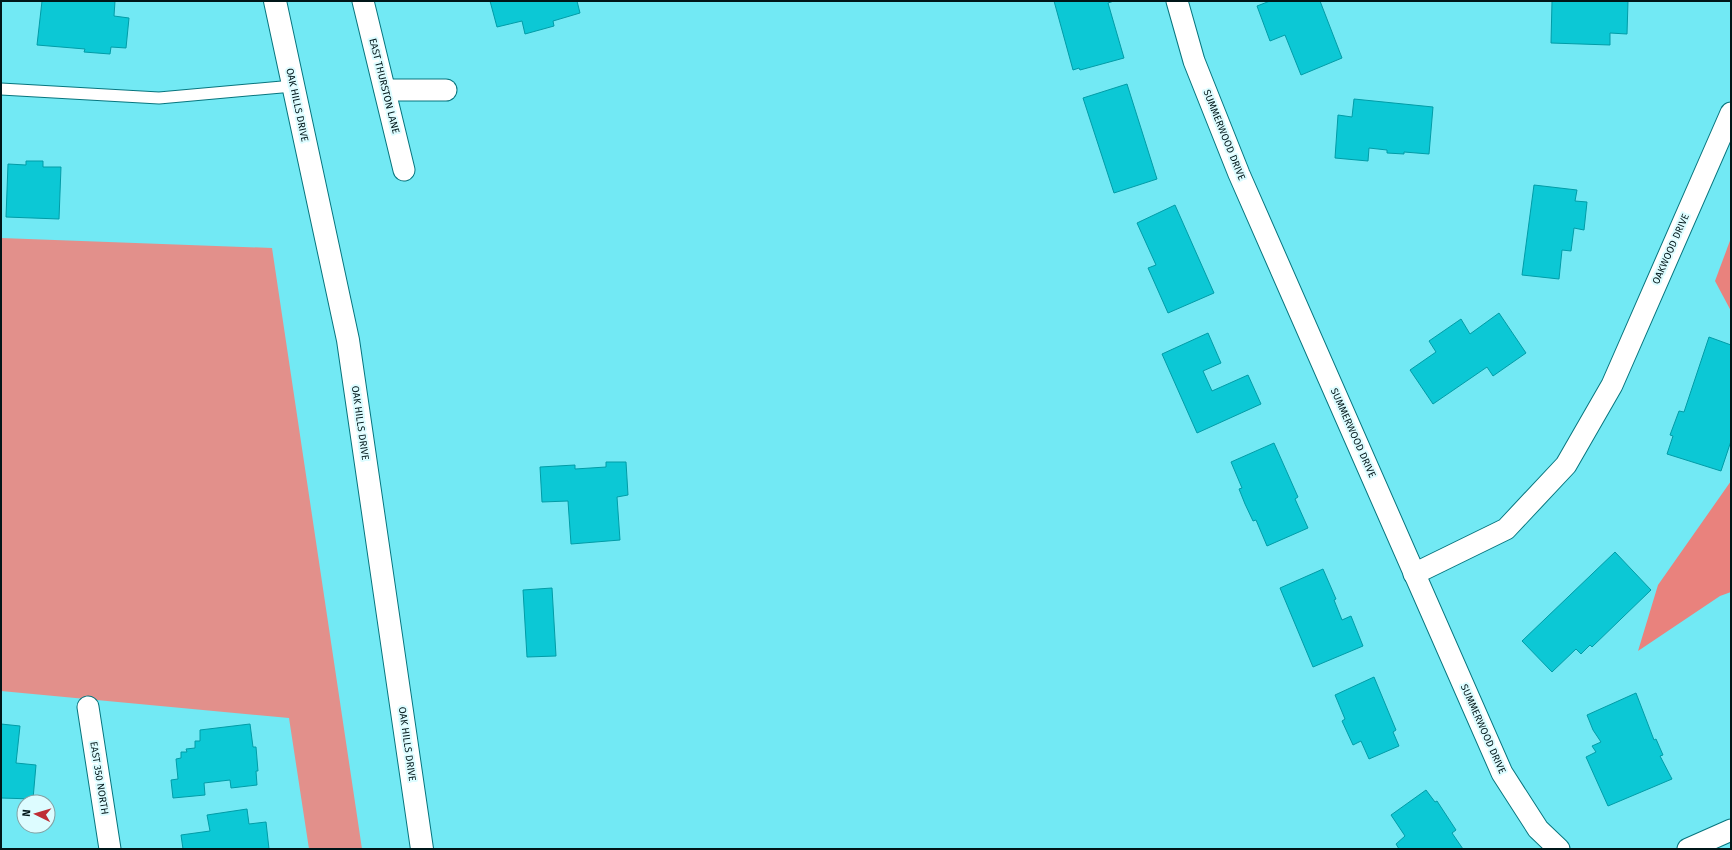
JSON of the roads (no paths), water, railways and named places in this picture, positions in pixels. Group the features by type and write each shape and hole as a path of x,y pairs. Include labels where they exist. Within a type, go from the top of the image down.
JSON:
{"main road":[{"name":"OAK HILLS DRIVE","path":"275,1 348,340 422,849"}],"street":[{"name":"EAST THURSTON LANE","path":"363,1 404,170"},
{"name":"SUMMERWOOD DRIVE","path":"1177,1 1194,61 1239,174 1502,773 1538,829 1559,849"},
{"path":"385,90 446,90"},
{"name":"OAKWOOD DRIVE","path":"1414,574 1506,529 1566,464 1612,385 1731,113"},
{"name":"EAST 350 NORTH","path":"88,707 110,849"},
{"path":"1688,849 1731,830"}],"lane":[{"path":"1,89 159,98 293,86"}]}
